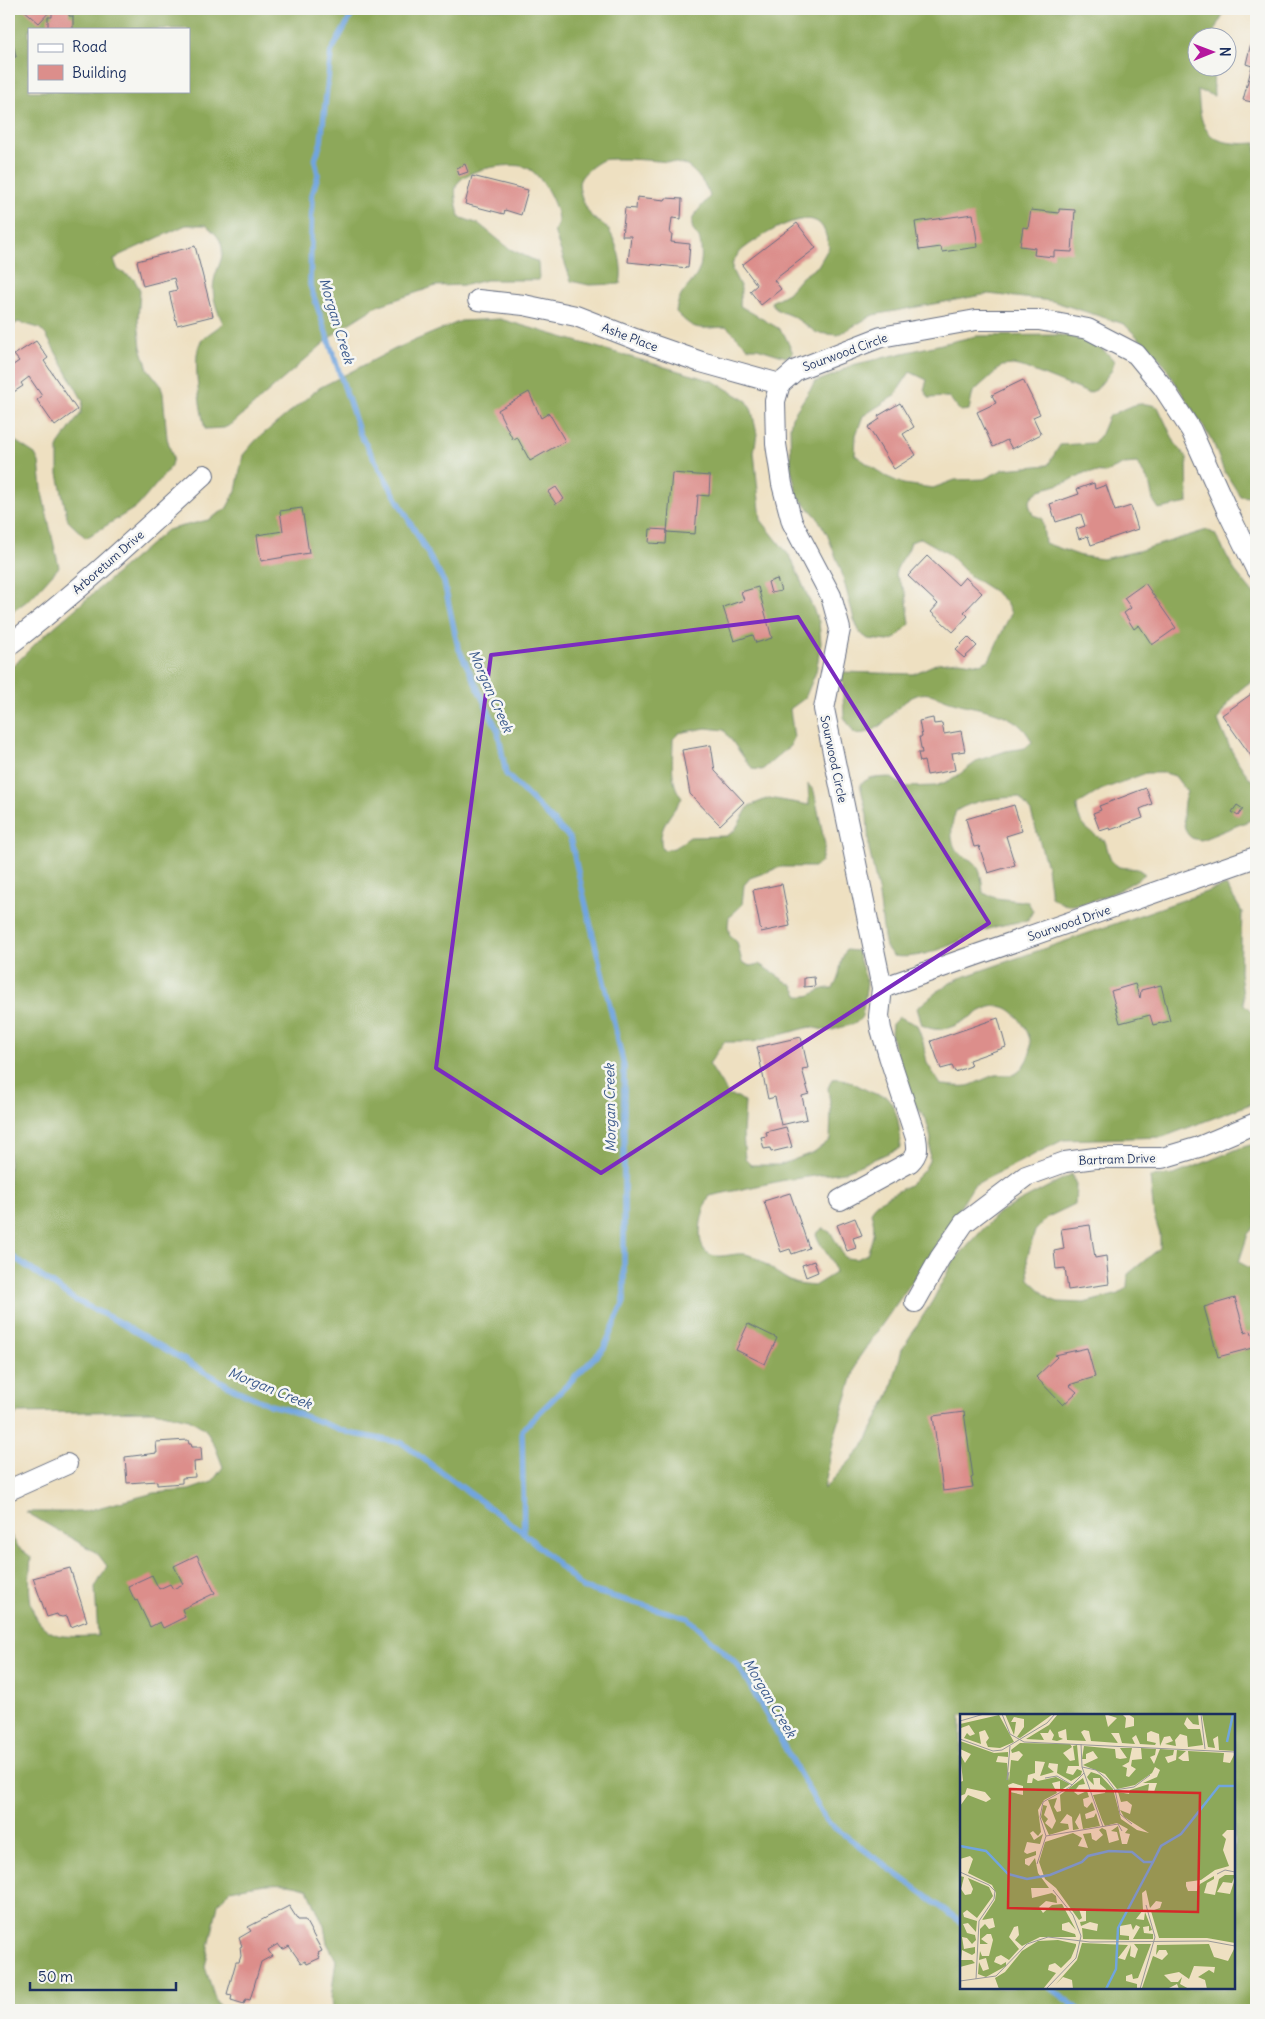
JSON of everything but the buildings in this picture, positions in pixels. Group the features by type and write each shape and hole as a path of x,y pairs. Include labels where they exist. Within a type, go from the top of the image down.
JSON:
{"street":[{"name":"Ashe Place","path":"478,300 524,305 576,316 701,362 780,384"},
{"name":"Sourwood Circle","path":"840,1200 910,1162 916,1156 918,1149 881,1028 879,1016 882,988 824,709 840,629 831,596 792,522 782,484 776,436 775,401 780,384 796,370 881,337 976,320 1039,320 1088,328 1136,354 1164,387 1191,430 1256,569"},
{"name":"Arboretum Drive","path":"9,645 91,577 204,475"},
{"name":"Sourwood Drive","path":"882,988 1256,857"},
{"name":"Bartram Drive","path":"915,1302 940,1258 964,1223 1026,1176 1065,1162 1094,1158 1162,1158 1199,1147 1256,1123"},
{"path":"9,1490 66,1464"}],"highlighted area":[{"path":"798,617 989,923 601,1173 436,1068 491,655"}],"green space":[{"path":"9,9 1226,9 1216,28 1188,28 1188,78 1213,78 1214,96 1198,90 1201,117 1205,128 1212,136 1230,143 1256,143 1256,493 1250,497 1240,496 1223,469 1213,442 1161,360 1124,324 1052,301 988,294 873,315 838,335 817,333 794,317 777,310 771,302 788,293 802,277 818,266 829,247 824,230 817,221 808,219 785,224 744,248 733,261 732,270 741,288 740,306 778,328 784,334 793,353 786,357 757,348 748,348 727,327 699,328 688,323 676,312 680,297 693,281 699,269 700,243 693,229 692,221 697,211 710,196 701,180 691,169 682,164 631,159 609,159 603,160 590,168 580,180 581,194 588,211 593,218 607,227 615,242 621,264 620,284 589,285 571,281 554,231 558,221 555,207 548,190 531,170 518,166 498,166 476,171 467,176 456,187 459,217 479,224 510,249 538,262 539,280 486,280 466,285 436,286 377,306 340,329 232,424 224,428 205,429 199,397 197,369 197,357 202,340 223,323 213,292 215,276 222,253 219,238 206,225 186,225 120,255 114,260 118,270 134,279 140,290 138,321 141,347 148,369 160,384 163,393 167,438 173,458 170,468 138,506 86,538 68,521 58,474 58,445 81,413 83,401 46,335 39,328 18,322 9,329"},
{"path":"500,319 713,381 747,401 752,411 757,434 754,452 761,520 791,558 819,622 821,643 816,672 805,698 790,709 794,738 790,746 762,770 753,769 724,730 706,728 679,733 673,739 673,778 682,798 666,822 661,836 661,843 663,850 674,848 690,837 727,836 735,830 749,806 769,798 809,805 808,784 814,791 825,845 821,862 814,867 781,867 750,878 744,885 742,905 729,917 730,936 737,942 742,962 750,966 759,964 793,986 799,996 833,988 838,979 846,950 857,951 867,983 862,1017 856,1023 829,1031 810,1027 753,1042 724,1042 709,1064 729,1096 738,1097 745,1102 743,1134 745,1159 751,1165 780,1165 814,1152 830,1140 831,1110 828,1088 832,1079 846,1080 879,1095 886,1096 898,1120 900,1148 844,1172 785,1180 710,1196 704,1209 700,1227 700,1236 705,1251 715,1256 749,1255 795,1283 814,1286 835,1273 832,1262 816,1234 823,1228 831,1233 845,1258 857,1259 867,1254 874,1229 871,1213 876,1203 909,1185 924,1170 929,1161 931,1139 926,1119 904,1090 891,1033 892,1024 899,1017 917,1025 927,1063 941,1085 967,1086 996,1075 1015,1074 1022,1068 1030,1053 1030,1040 1024,1026 1014,1014 1003,1007 994,1006 985,1009 945,1029 934,1029 922,1025 917,1008 939,990 957,979 1226,885 1242,912 1240,972 1244,1004 1251,1011 1256,1012 1256,1102 1163,1137 1063,1140 974,1185 927,1260 858,1359 834,1438 824,1489 863,1447 890,1393 902,1349 933,1300 952,1263 998,1213 1072,1174 1076,1185 1075,1204 1048,1217 1035,1231 1027,1259 1029,1279 1050,1299 1058,1302 1084,1303 1119,1294 1127,1287 1128,1274 1160,1248 1160,1235 1154,1216 1150,1177 1174,1175 1240,1148 1250,1145 1256,1146 1256,1225 1248,1234 1239,1262 1248,1267 1256,1268 1256,1473 1251,1493 1256,1506 1256,2010 332,2010 331,1998 336,1960 327,1943 324,1926 308,1889 288,1884 279,1884 230,1890 218,1904 205,1967 216,2001 222,2010 9,2010 9,1532 18,1547 31,1557 31,1601 33,1611 38,1620 45,1628 55,1634 98,1636 95,1588 107,1566 97,1553 26,1512 82,1512 154,1493 189,1490 212,1482 223,1467 215,1446 205,1429 189,1419 154,1411 17,1413 9,1425 9,784 13,777 9,756 9,670 39,640 167,530 208,520 226,509 236,491 243,455 256,440 319,388 397,348 461,321"},
{"path":"1060,335 1097,346 1114,361 1112,370 1096,390 1088,393 1023,367 1013,365 1002,366 973,392 969,410 960,411 949,397 929,398 924,390 927,380 910,372 894,396 863,416 856,435 855,455 885,476 903,484 933,488 955,480 984,479 1004,469 1048,465 1060,445 1093,443 1100,436 1108,417 1138,404 1158,407 1175,443 1187,458 1188,503 1159,509 1153,500 1149,482 1137,463 1124,464 1105,473 1086,472 1067,482 1040,490 1032,496 1029,504 1033,515 1042,518 1045,543 1081,556 1103,559 1138,551 1207,530 1215,534 1235,571 1256,597 1256,683 1252,681 1237,693 1228,703 1218,720 1234,754 1256,785 1256,818 1201,840 1195,839 1188,835 1185,830 1183,809 1187,792 1175,776 1165,773 1146,773 1101,790 1077,805 1079,818 1085,827 1105,841 1111,861 1119,867 1138,869 1145,874 1109,895 1088,902 1069,905 1051,897 1047,867 1031,812 1019,797 994,799 963,807 956,811 954,816 952,840 957,851 971,860 979,869 983,893 996,898 1028,902 1033,911 1028,920 991,928 929,953 905,957 893,956 886,947 884,937 879,895 869,849 867,815 860,784 870,778 890,777 905,787 936,786 953,779 979,760 1006,751 1025,748 1032,742 1026,731 1018,724 998,713 926,694 908,699 880,726 873,730 864,733 854,733 844,717 842,672 913,674 938,663 959,661 980,664 989,660 1011,613 1005,601 995,592 970,576 947,553 921,538 911,542 895,574 906,593 910,624 896,638 888,641 868,639 860,633 854,619 841,570 827,534 817,517 798,497 791,469 790,427 792,417 815,382 834,375 852,365 976,336"},
{"path":"9,437 35,454 39,462 43,497 59,567 31,598 9,614"}],"waterway":[{"name":"Morgan Creek","path":"355,9 331,52 321,142 315,160 318,175 312,195 310,285 360,434 444,582 458,647 498,731 506,774 570,838 624,1066 624,1302 604,1348 522,1430 524,1533 583,1588 688,1618 738,1665 827,1822 960,1921"},
{"name":"Morgan Creek","path":"9,1254 75,1300 117,1321 236,1390 270,1405 286,1409 349,1433 402,1443 524,1533"},
{"name":"Morgan Creek","path":"1051,1989 1080,2010"}]}
